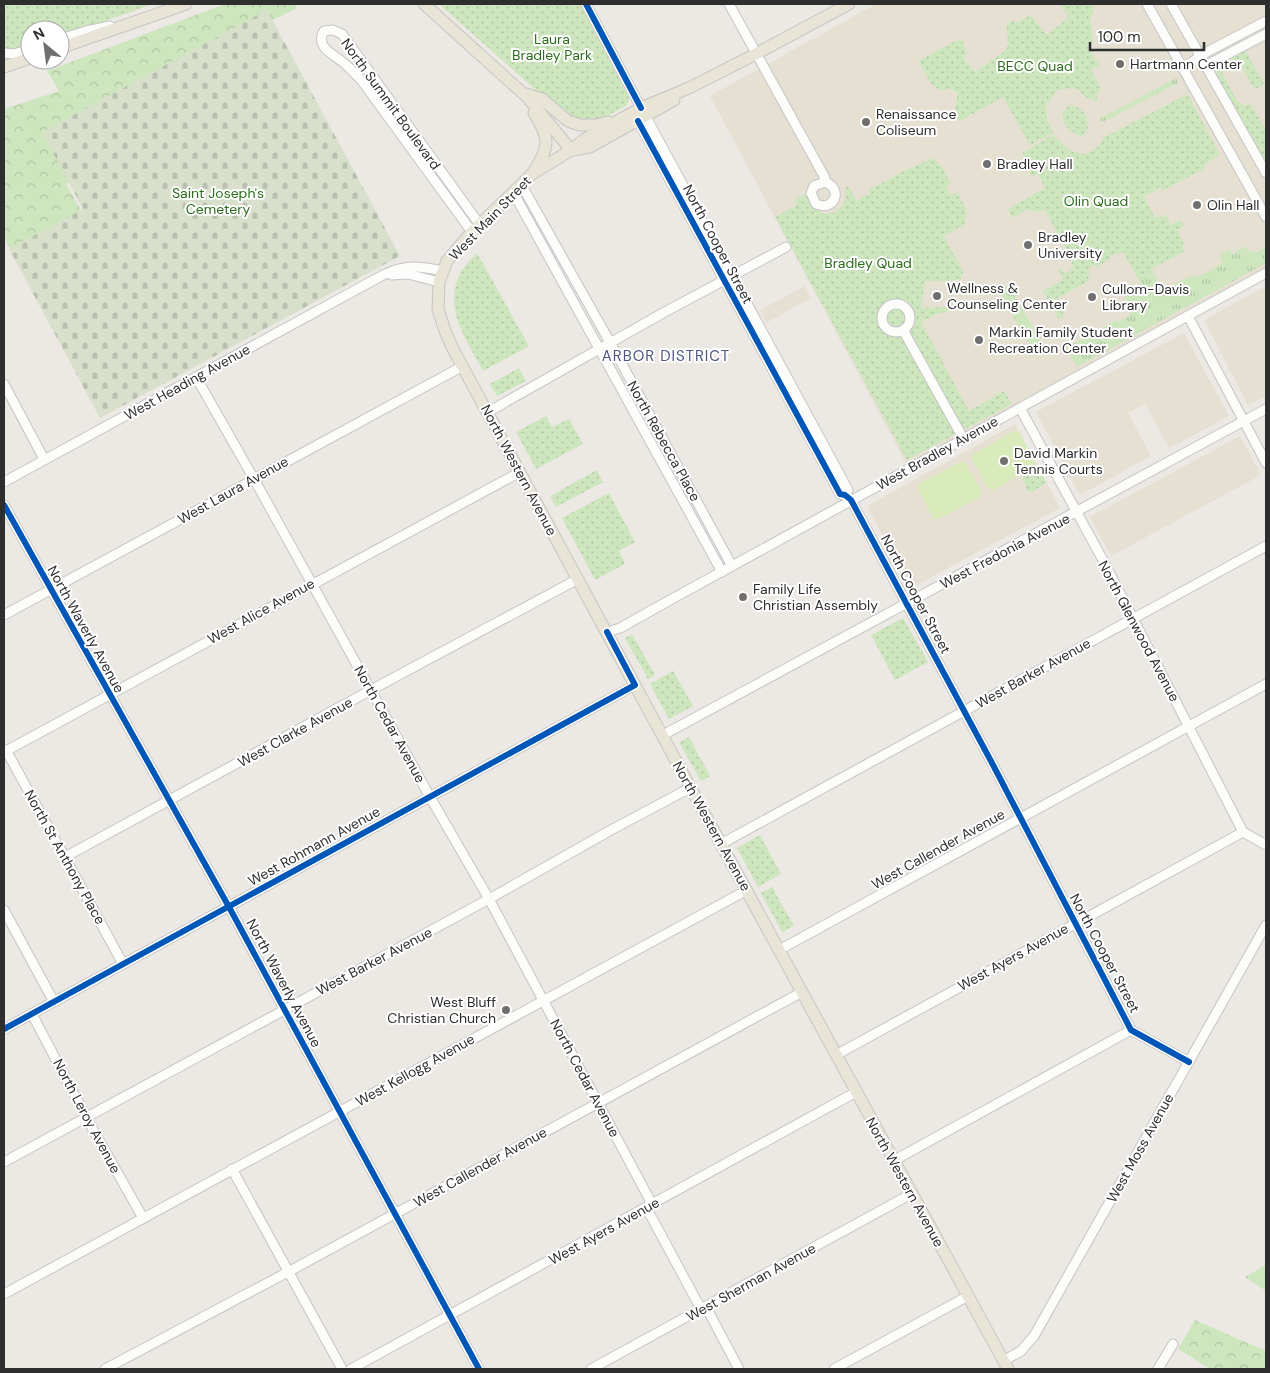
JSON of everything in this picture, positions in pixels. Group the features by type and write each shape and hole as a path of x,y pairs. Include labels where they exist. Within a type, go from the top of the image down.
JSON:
{"main road":[{"path":"70,45 186,4"},
{"path":"424,4 522,92 571,150"},
{"name":"West Main Street","path":"571,150 590,147 642,115 672,102 690,87 849,4"},
{"path":"4,67 20,61"},
{"path":"522,92 542,100 568,121 580,125 597,125 620,120"},
{"path":"522,92 545,132 547,141 541,159 532,174"},
{"name":"West Main Street","path":"441,276 447,261 476,228 532,174 571,150 585,138 620,120 642,115"},
{"name":"North Western Avenue","path":"441,276 437,300 440,320 449,341 663,735 720,844 747,890 893,1161 1006,1365"}],"street":[{"path":"586,4 642,115"},
{"path":"729,4 825,178 825,182"},
{"path":"1147,4 1266,217"},
{"path":"1171,4 1266,173"},
{"path":"70,36 135,22"},
{"path":"1182,68 1207,52 1266,22"},
{"name":"North Summit Boulevard","path":"333,30 342,34 476,228 362,81 323,46 321,37 324,31 333,30"},
{"path":"1205,66 1266,34"},
{"path":"4,53 14,54 20,52"},
{"name":"North Cooper Street","path":"642,115 733,276 848,490 848,497 964,711 1131,1030 1189,1062"},
{"name":"North Cooper Street","path":"642,115 723,280 840,494 848,497"},
{"name":"North Rebecca Place","path":"517,188 611,344 732,566"},
{"name":"North Rebecca Place","path":"517,188 601,349 722,572"},
{"path":"488,412 723,280 786,247"},
{"name":"West Heading Avenue","path":"4,482 390,272 409,266 419,266 441,276"},
{"name":"West Bradley Avenue","path":"607,632 620,628 722,572 848,497 1020,408 1266,273"},
{"path":"1188,316 1266,463"},
{"path":"903,330 963,438"},
{"name":"West Laura Avenue","path":"4,615 462,366"},
{"name":"North Cedar Avenue","path":"196,377 430,797 489,899 598,1102 649,1205 739,1369"},
{"path":"4,384 44,460"},
{"name":"North Glenwood Avenue","path":"1020,408 1133,618 1243,832"},
{"name":"West Fredonia Avenue","path":"663,735 1076,513 1266,408"},
{"name":"West Alice Avenue","path":"5,751 520,472"},
{"name":"North Waverly Avenue","path":"4,505 229,907 394,1214 480,1369"},
{"name":"West Barker Avenue","path":"720,844 1266,546"},
{"name":"West Clarke Avenue","path":"65,857 578,579"},
{"name":"West Callender Avenue","path":"779,950 1266,684"},
{"name":"West Rohmann Avenue","path":"4,1029 635,685"},
{"name":"North St Anthony Place","path":"5,751 124,964"},
{"name":"West Barker Avenue","path":"4,1162 690,788"},
{"path":"1243,832 1266,845"},
{"name":"West Ayers Avenue","path":"836,1055 1243,832"},
{"name":"West Kellogg Avenue","path":"4,1294 747,890"},
{"path":"4,910 54,1002"},
{"name":"West Moss Avenue","path":"1006,1365 1034,1336 1266,925"},
{"name":"West Callender Avenue","path":"105,1369 288,1272 802,992"},
{"name":"North Leroy Avenue","path":"32,1014 86,1117 143,1218"},
{"path":"893,1161 1131,1030"},
{"name":"West Ayers Avenue","path":"351,1369 856,1092"},
{"path":"232,1169 342,1369"},
{"name":"West Sherman Avenue","path":"592,1369 911,1194"},
{"path":"834,1369 968,1296"},
{"path":"1158,1369 1173,1344"}],"shaded area":[{"name":"Bradley University","path":"876,4 1266,4 1266,273 909,469 710,96"},
{"path":"805,286 811,298 766,323 760,310"},
{"path":"1266,286 1266,396 1248,405 1204,320"},
{"path":"1184,333 1229,416 1169,448 1145,404 1128,413 1151,456 1080,495 1036,412"},
{"path":"1015,424 1060,508 911,588 867,506"},
{"path":"1240,436 1261,475 1111,556 1090,517"}],"green space":[{"path":"4,4 153,4 70,33 70,20 20,20 20,50 15,52 4,48"},
{"path":"225,4 295,4 297,8 201,56 80,176 66,184 85,217 49,239 43,231 10,249 4,237 4,109 59,91 47,71 70,70 70,62"},
{"name":"Laura Bradley Park","path":"439,4 580,4 626,92 629,99 627,105 604,118 585,122 564,115"},
{"name":"BECC Quad","path":"1059,4 1095,4 1090,20 1093,39 1089,50 1100,65 1091,70 1101,89 1097,94 1097,102 1085,97 1079,90 1070,88 1057,91 1046,105 1047,120 1053,133 1030,145 1003,97 960,121 953,118 958,93 950,88 942,91 932,85 918,61 961,38 967,53 963,57 975,72 1006,50 1008,46 1007,24 1014,20 1016,23 1031,15 1047,35 1069,17"},
{"name":"Saint Joseph's Cemetery","path":"267,10 400,256 100,418 9,249 83,209 42,132"},
{"path":"1243,47 1264,84 1256,89 1239,62 1230,64 1227,66 1228,69 1222,72 1237,101 1244,105 1251,104 1264,127 1266,126 1266,166 1210,65"},
{"path":"1176,78 1178,83 1103,122 1100,120 1101,118"},
{"name":"Olin Quad","path":"1186,95 1189,97 1220,155 1204,165 1205,168 1162,191 1160,187 1144,197 1156,219 1165,214 1171,225 1180,220 1184,226 1177,230 1184,244 1182,246 1185,251 1137,277 1123,252 1117,255 1116,253 1096,267 1094,265 1088,269 1090,273 1087,274 1090,280 1056,299 1065,316 1059,319 1043,291 1063,280 1058,271 1061,269 1064,274 1074,268 1071,263 1073,262 1045,210 1036,212 1028,209 1012,218 1008,209 1045,188 1038,174 1032,177 1021,158 1024,156 1022,153 1054,134 1059,141 1072,151 1086,154 1098,146 1103,138"},
{"path":"1071,105 1079,108 1085,114 1088,127 1082,136 1071,131 1064,122 1063,113"},
{"name":"Bradley Quad","path":"933,158 942,167 951,184 946,187 951,195 957,192 966,209 965,224 944,236 963,272 961,279 925,281 921,308 948,307 949,311 939,313 921,322 969,411 1004,391 1012,404 907,460 775,217 797,205 795,200 808,193 817,210 824,213 837,211 842,206 845,198 845,188 848,186 857,201 870,193 869,190"},
{"path":"1246,246 1249,252 1254,250 1256,253 1266,247 1266,263 1077,367 1066,348 1116,320 1117,322 1131,315 1124,297 1129,294 1130,296 1142,287 1137,277 1150,267 1163,290 1190,276 1198,277 1223,263 1219,255 1229,249 1232,254"},
{"path":"477,253 529,346 483,371 464,337 455,312 454,299 455,287 460,274"},
{"path":"1009,285 1041,342 1031,348 999,291"},
{"path":"519,368 526,381 497,396 490,384"},
{"path":"546,416 552,427 569,419 583,444 536,469 516,432"},
{"name":"David Markin Tennis Courts","path":"1014,431 1019,432 1035,462 1034,467 993,490 988,488 972,459 973,454"},
{"name":"David Markin Tennis Courts","path":"960,462 965,462 981,490 980,497 938,519 933,518 918,488 919,484"},
{"path":"1039,468 1047,483 1032,492 1028,491 1022,478"},
{"path":"597,470 603,482 556,507 550,496"},
{"path":"609,493 635,542 619,551 625,564 595,580 562,518"},
{"path":"903,618 928,662 895,680 871,635"},
{"path":"632,634 655,675 648,679 625,638"},
{"path":"673,671 693,706 669,719 650,684"},
{"path":"689,737 710,776 701,781 679,742"},
{"path":"760,835 781,874 758,887 737,848"},
{"path":"772,887 794,926 782,932 761,893"},
{"path":"1266,1265 1266,1291 1245,1277"},
{"path":"1195,1320 1266,1351 1266,1366 1264,1369 1210,1369 1178,1349"}],"cycle path":[{"path":"586,4 641,108"},
{"path":"638,121 840,494 845,495 851,500 992,763 1131,1030 1189,1062"},
{"path":"4,505 229,907 479,1369"},
{"path":"4,1029 635,685 607,632"}],"place":[{"name":"Hartmann Center","path":"1120,64"},
{"name":"Renaissance Coliseum","path":"866,122"},
{"name":"Bradley Hall","path":"987,164"},
{"name":"Olin Hall","path":"1197,205"},
{"name":"Bradley University","path":"1028,245"},
{"name":"Wellness & Counseling Center","path":"937,296"},
{"name":"Cullom-Davis Library","path":"1092,297"},
{"name":"Markin Family Student Recreation Center","path":"979,340"},
{"name":"David Markin Tennis Courts","path":"1004,461"},
{"name":"Family Life Christian Assembly","path":"743,597"},
{"name":"West Bluff Christian Church","path":"506,1010"}],"district":[{"name":"ARBOR DISTRICT","path":"666,356"}]}
